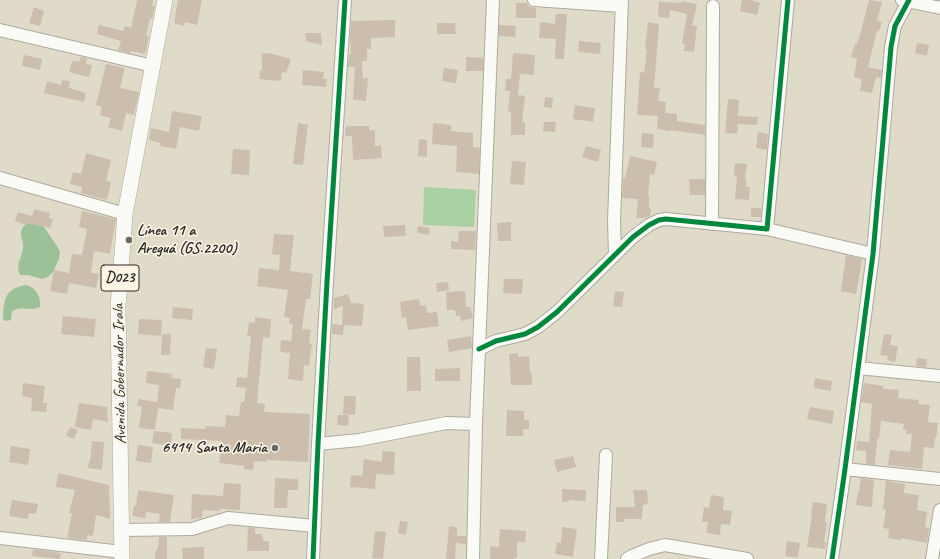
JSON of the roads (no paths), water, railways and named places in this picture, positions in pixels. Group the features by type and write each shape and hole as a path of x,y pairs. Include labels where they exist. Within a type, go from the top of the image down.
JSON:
{"main road":[{"name":"Avenida Gobernador Irala","path":"122,555 118,308 125,214 165,0"}],"street":[{"path":"313,559 318,444 345,0"},
{"path":"473,559 476,424 493,0"},
{"path":"534,0 622,3 614,221 615,255"},
{"path":"767,229 788,0"},
{"path":"832,559 873,254 891,47 895,26 906,1 940,8"},
{"path":"712,224 713,6"},
{"path":"0,30 153,66"},
{"path":"0,178 125,214"},
{"path":"479,349 496,341 525,334 538,327 557,312 633,237 659,220 666,219 767,229 873,254"},
{"path":"858,368 940,376"},
{"path":"318,444 359,440 446,423 476,424"},
{"path":"601,559 606,455"},
{"path":"845,468 940,479"},
{"path":"932,559 940,510"},
{"path":"122,530 192,529 228,518 315,526"},
{"path":"0,538 122,555"},
{"path":"627,559 643,551 665,545 733,558 747,559"}],"place":[{"name":"Línea 11 a Areguá (GS.2200)","path":"129,240"},
{"name":"6414 Santa Maria","path":"275,448"}]}
